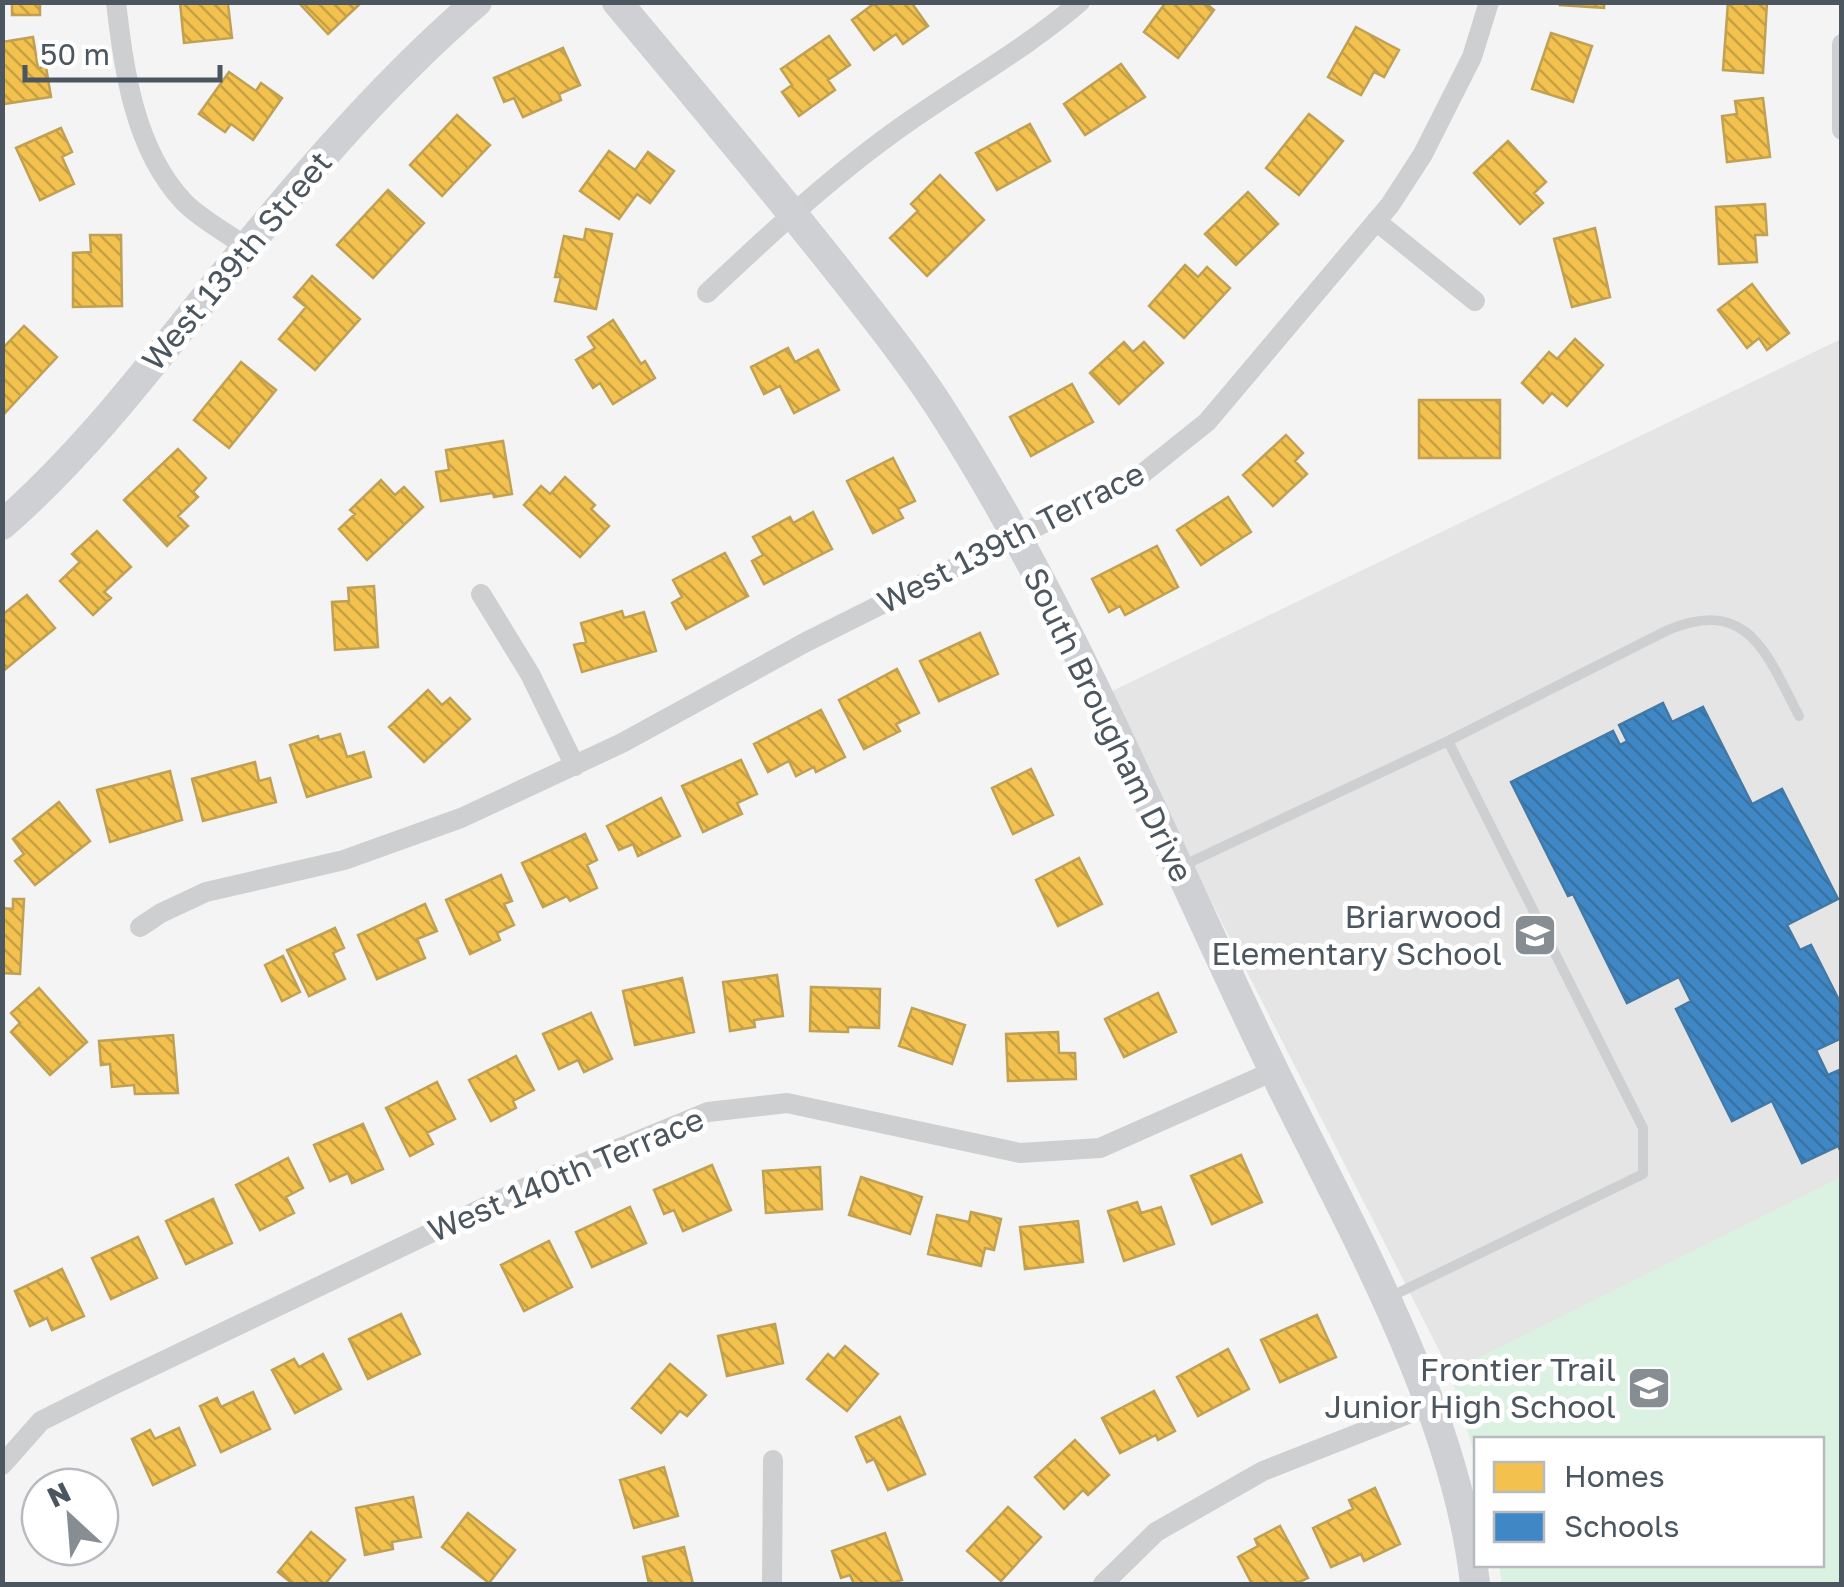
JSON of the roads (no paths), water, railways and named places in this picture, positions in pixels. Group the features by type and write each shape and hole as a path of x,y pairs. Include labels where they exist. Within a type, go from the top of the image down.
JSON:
{"street":[{"path":"116,2 126,81 151,150 184,202 246,247"},
{"name":"West 139th Street","path":"2,525 98,428 306,174 393,80 477,2"},
{"name":"South Brougham Drive","path":"617,2 867,307 950,424 1072,638 1432,1405 1471,1552 1475,1584"},
{"path":"707,293 792,213 908,122 1056,23 1080,2"},
{"name":"West 139th Terrace","path":"140,927 160,912 206,892 392,846 575,766 806,642 1142,474 1207,422 1376,221 1423,154 1472,56 1490,2"},
{"path":"1842,44 1842,130"},
{"path":"1376,221 1475,300"},
{"path":"481,594 514,644 575,766"},
{"name":"West 140th Terrace","path":"2,1465 41,1421 109,1387 535,1183 708,1112 786,1102 1020,1152 1100,1148 1274,1071"},
{"path":"1103,1584 1156,1532 1263,1472 1432,1405"},
{"path":"772,1584 773,1460"}],"lane":[{"path":"1179,867 1448,741 1692,620 1712,618 1740,626 1761,644 1799,716"},
{"path":"1384,1300 1643,1174 1643,1128 1448,741"}],"place":[{"name":"Briarwood Elementary School","path":"1535,935"},
{"name":"Frontier Trail Junior High School","path":"1649,1388"}]}
